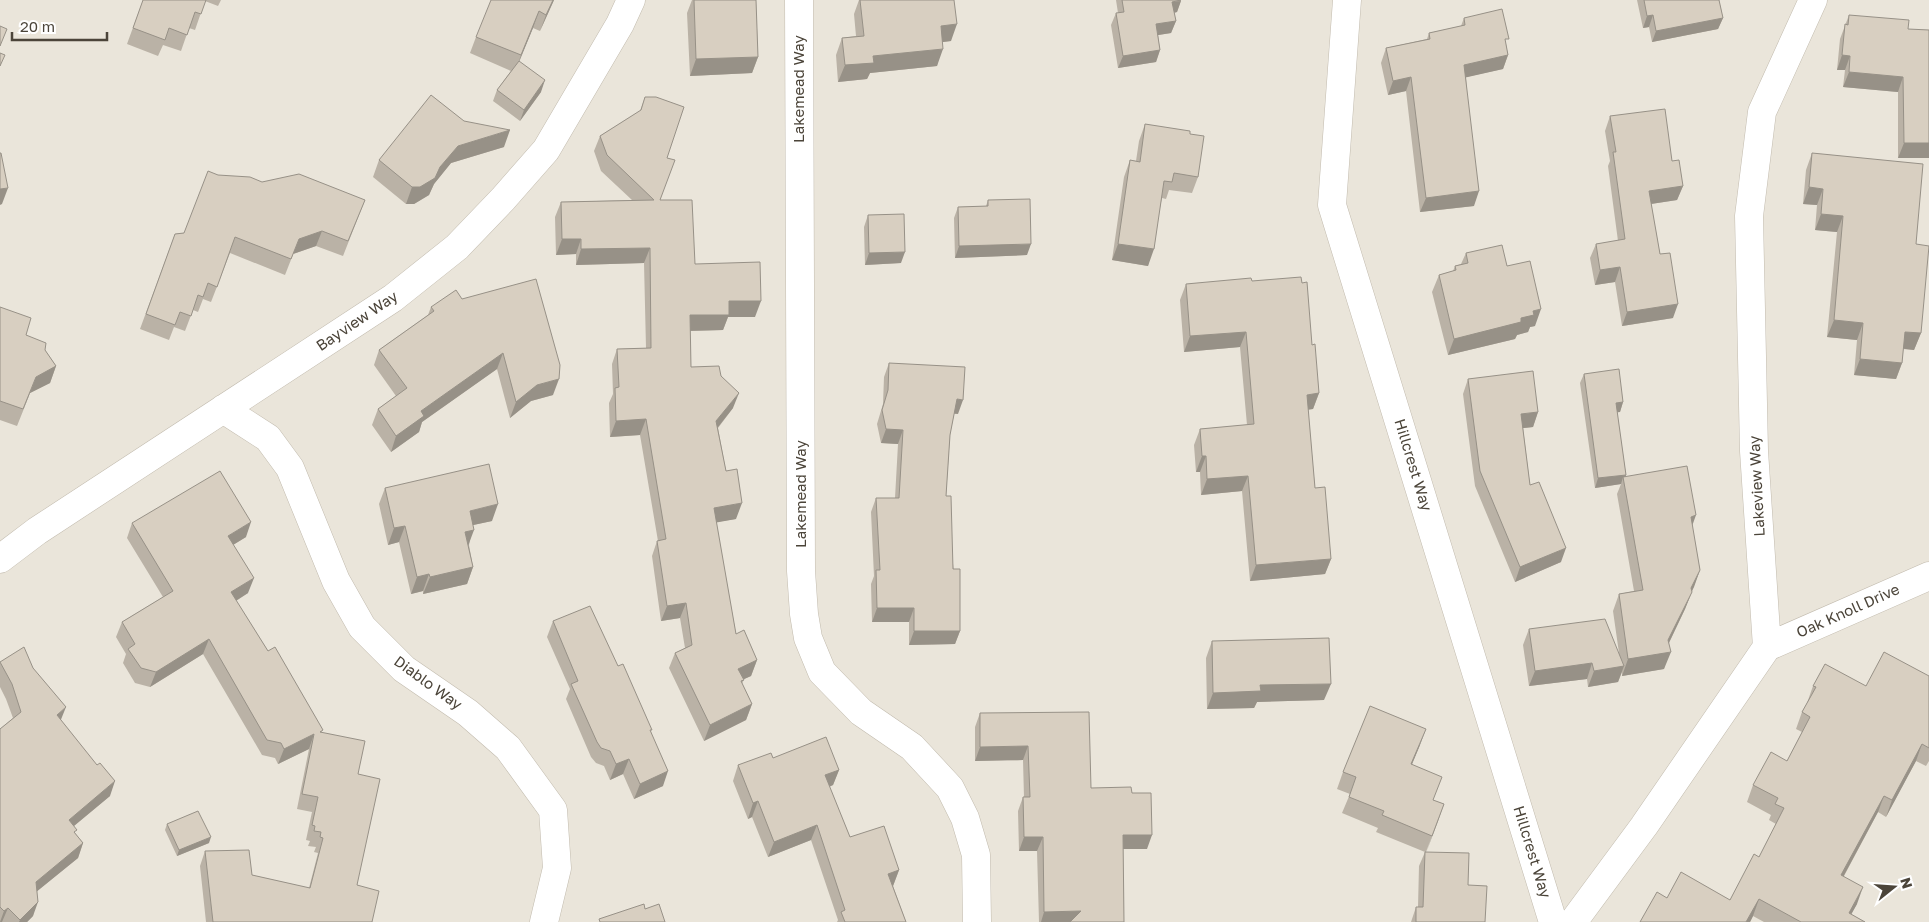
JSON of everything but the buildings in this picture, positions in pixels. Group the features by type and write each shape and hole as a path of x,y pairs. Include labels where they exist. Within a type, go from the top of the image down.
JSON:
{"street":[{"name":"Bayview Way","path":"0,559 37,531 393,298 457,247 546,150 620,24 631,0"},
{"name":"Lakemead Way","path":"799,0 801,571 808,638 822,672 861,712 912,747 950,788 965,818 976,855 977,922"},
{"name":"Hillcrest Way","path":"1348,0 1332,205 1553,922"},
{"name":"Lakeview Way","path":"1768,647 1754,451 1749,216 1762,112 1813,0"},
{"name":"Diablo Way","path":"223,409 268,438 290,468 336,581 362,627 404,669 468,713 508,748 552,810 557,868 544,922"},
{"name":"Oak Knoll Drive","path":"1768,647 1929,576"},
{"path":"1573,922 1644,826 1768,647"}],"shaded area":[{"path":"0,0 1929,0 1929,922 0,922"}]}
